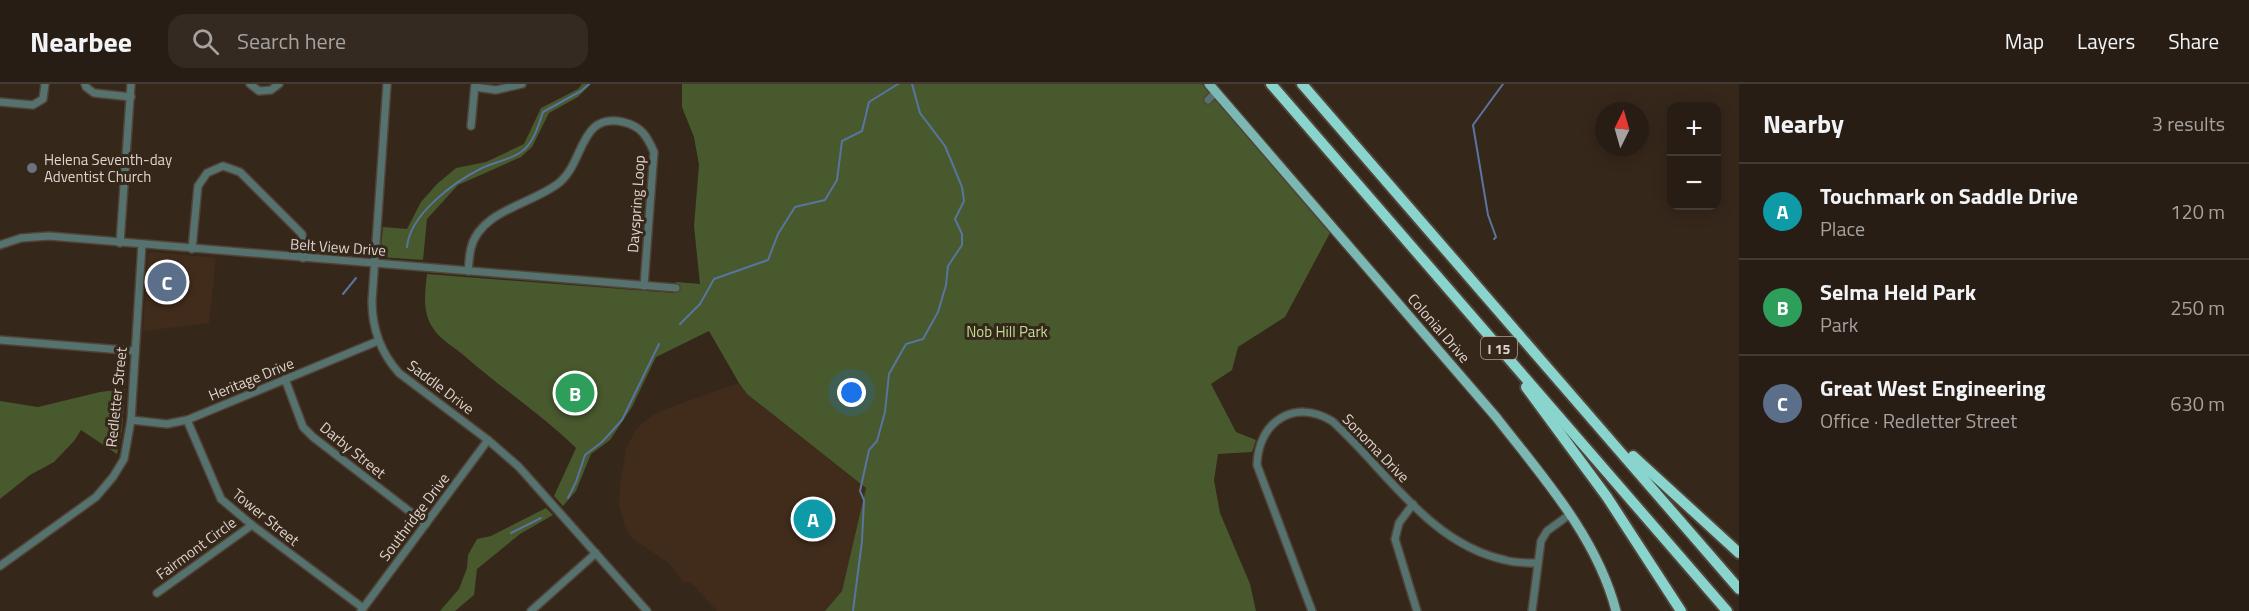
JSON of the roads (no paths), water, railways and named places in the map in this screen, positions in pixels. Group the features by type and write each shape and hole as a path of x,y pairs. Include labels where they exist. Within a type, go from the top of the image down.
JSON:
{"highway":[{"name":"I 15","path":"1271,84 1727,611"},
{"name":"I 15","path":"1302,84 1739,589"},
{"path":"1498,347 1536,403 1607,497 1681,611"},
{"path":"1552,373 1582,399 1640,464 1739,553"}],"main road":[{"name":"Colonial Drive","path":"1209,84 1496,417 1583,535 1604,578 1616,611"}],"street":[{"path":"0,102 33,105 43,99 45,84"},
{"path":"86,84 86,87 94,93 131,96"},
{"path":"120,243 131,84"},
{"path":"250,84 259,91 271,90 279,84"},
{"name":"Saddle Drive","path":"387,84 372,316 378,341 388,361 399,373 488,440 519,467 647,611"},
{"path":"471,126 475,86 496,90 522,84"},
{"path":"1208,100 1216,93"},
{"name":"Dayspring Loop","path":"468,271 471,246 483,227 498,215 550,190 566,177 587,136 599,124 612,120 635,125 646,134 654,152 644,286"},
{"path":"192,249 198,186 207,173 223,166 240,172 302,234 303,258"},
{"name":"Belt View Drive","path":"0,244 21,238 49,236 676,288"},
{"name":"Redletter Street","path":"0,566 96,497 113,477 124,459 130,420 142,244"},
{"path":"0,340 135,351"},
{"name":"Heritage Drive","path":"130,420 167,424 187,420 378,341"},
{"name":"Darby Street","path":"285,379 303,427 426,524"},
{"name":"Sonoma Drive","path":"1312,611 1257,465 1260,445 1274,422 1293,412 1305,411 1321,414 1338,427 1429,520 1462,543 1499,559 1537,563"},
{"name":"Tower Street","path":"187,420 221,499 362,609"},
{"name":"Southridge Drive","path":"362,609 488,440"},
{"path":"1413,504 1399,523 1395,538 1417,611"},
{"path":"1532,611 1541,542 1547,531 1569,515"},
{"name":"Fairmont Circle","path":"157,593 252,525"},
{"path":"531,611 596,553"}],"waterway":[{"path":"407,247 416,223 435,200 471,174 521,152 532,139 543,112 581,91 589,84"},
{"path":"680,324 700,304 714,279 768,260 778,234 795,207 825,200 837,180 842,141 862,131 869,102 898,84"},
{"path":"853,611 862,541 864,500 860,491 869,450 877,441 885,412 889,374 906,344 923,339 938,312 946,285 948,266 962,245 962,234 955,219 964,201 962,187 945,146 920,113 912,84"},
{"path":"1494,239 1496,237 1488,215 1473,125 1503,84"},
{"path":"343,294 356,278"},
{"path":"568,498 585,455 602,442 622,420 659,344"},
{"path":"511,533 541,518"}],"place":[{"name":"Helena Seventh-day Adventist Church","path":"32,168"},
{"name":"Great West Engineering","path":"167,282"},
{"name":"Selma Held Park","path":"575,393"},
{"name":"Touchmark on Saddle Drive","path":"813,519"}],"park label":[{"name":"Nob Hill Park","path":"1007,331"}]}
